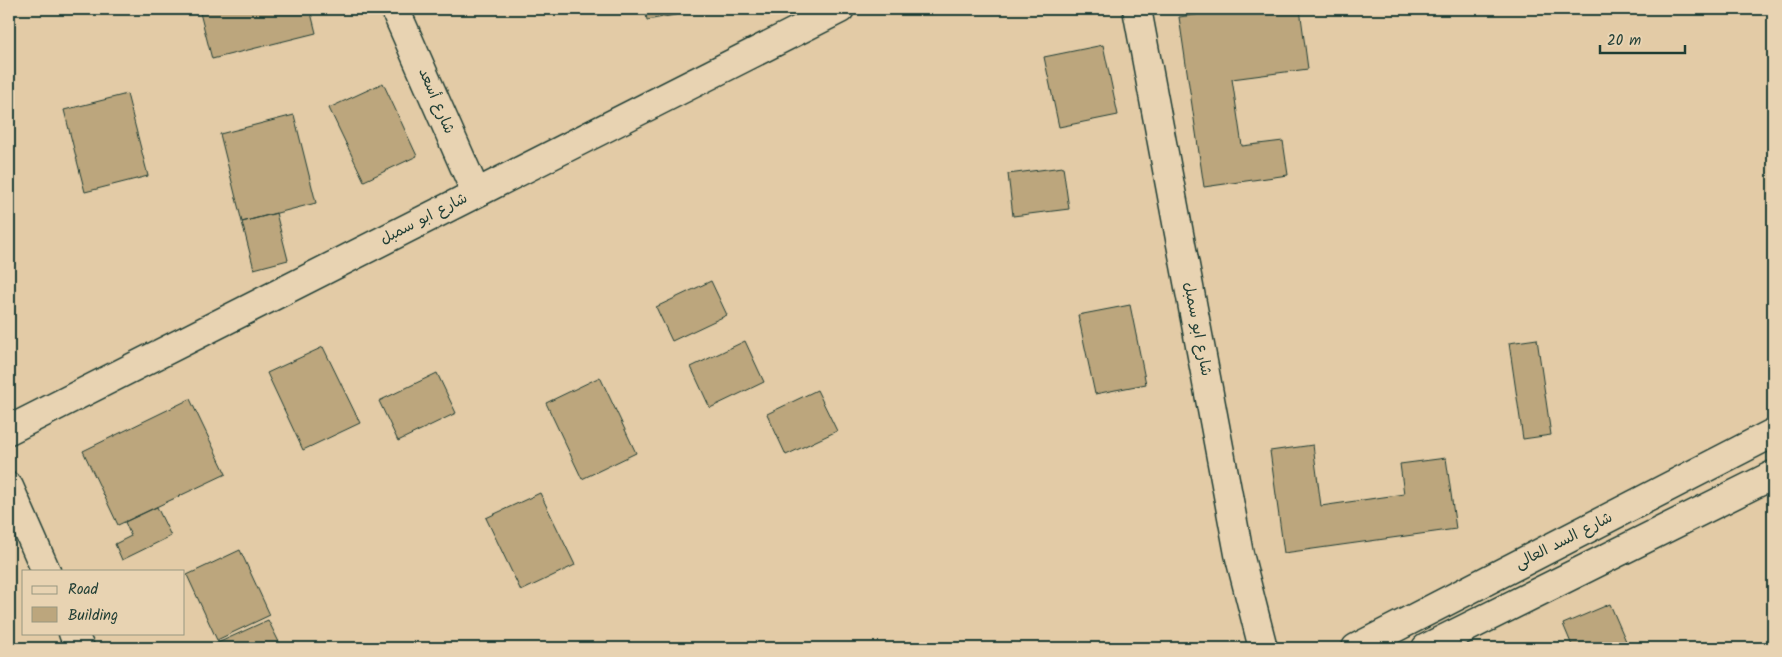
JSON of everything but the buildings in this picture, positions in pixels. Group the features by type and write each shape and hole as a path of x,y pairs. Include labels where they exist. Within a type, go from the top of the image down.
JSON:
{"street":[{"name":"شارع أسعد","path":"396,9 476,193"},
{"name":"شارع ابو سمبل","path":"9,430 840,9"},
{"name":"شارع ابو سمبل","path":"1138,9 1239,554 1263,648"},
{"name":"شارع السد العالى","path":"1356,648 1773,433"},
{"path":"1426,648 1773,475"},
{"path":"9,487 46,570"},
{"path":"73,634 80,648"}]}
